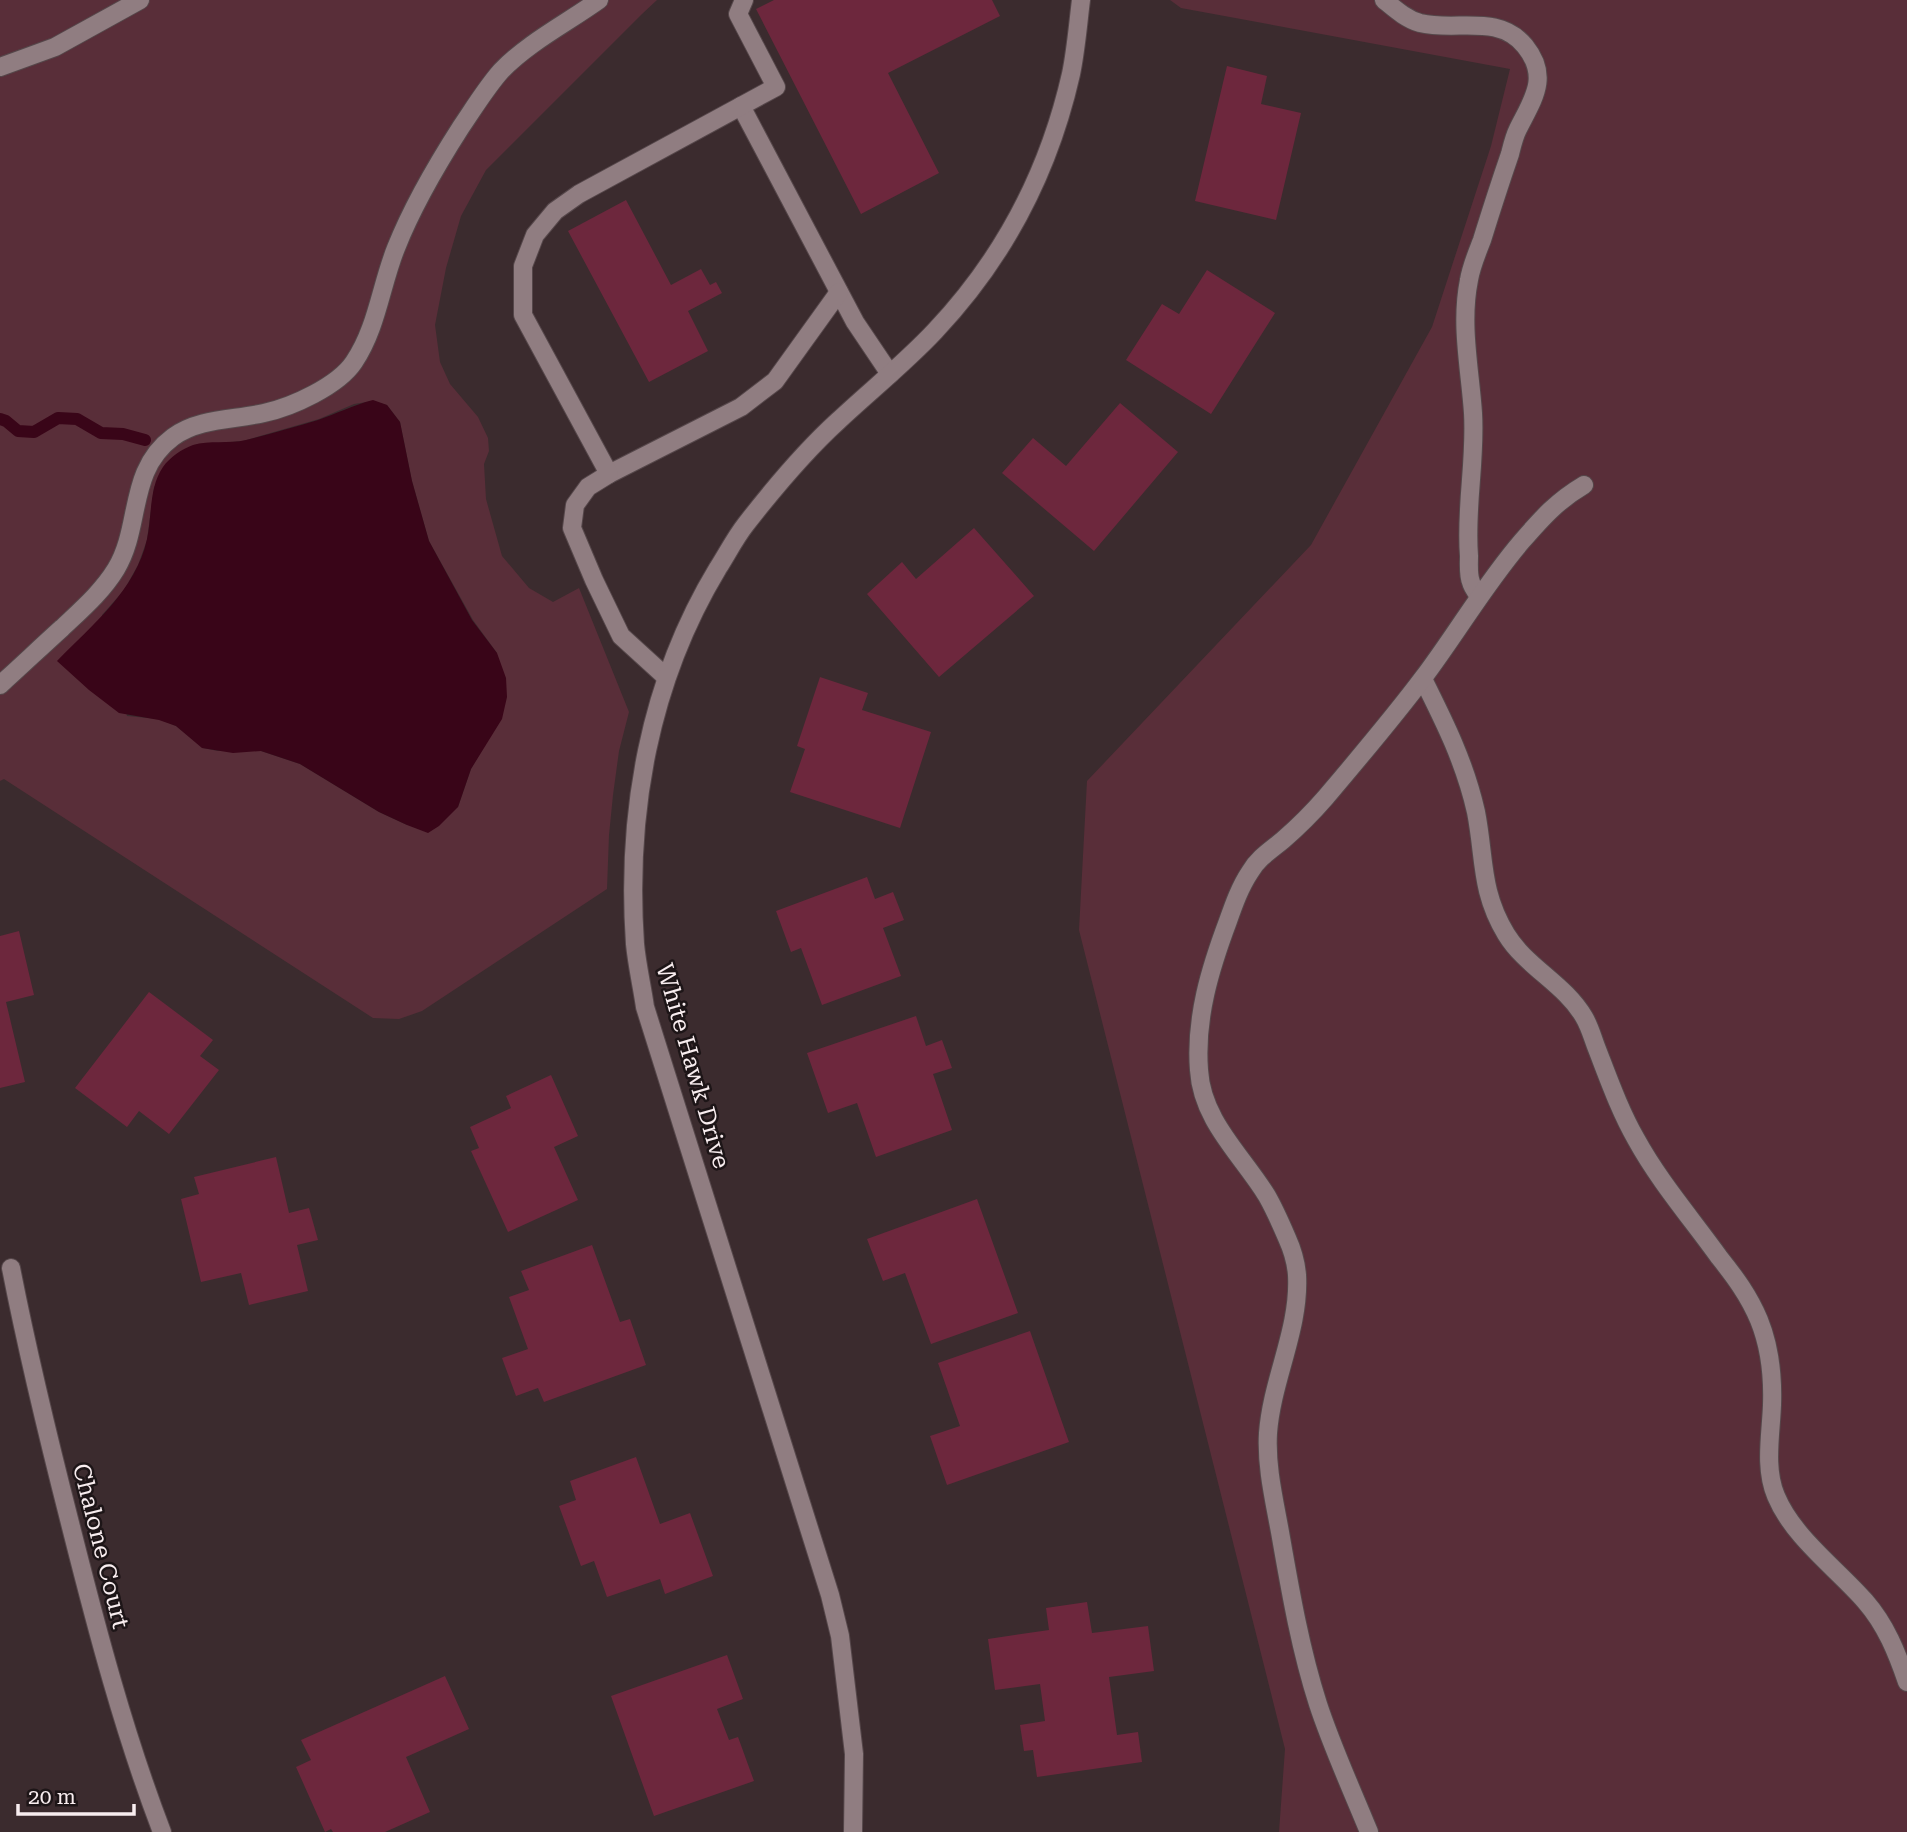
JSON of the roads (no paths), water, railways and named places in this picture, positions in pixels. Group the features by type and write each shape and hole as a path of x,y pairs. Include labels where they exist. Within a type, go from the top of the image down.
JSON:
{"street":[{"path":"0,67 55,47 140,0"},
{"path":"0,685 88,604 113,573 127,544 144,474 155,453 163,445 174,436 201,424 265,413 302,400 328,386 353,364 367,338 392,256 408,216 482,95 502,70 533,45 599,0"},
{"path":"609,474 523,315 523,266 535,235 563,205 776,87 738,14 744,0"},
{"name":"White Hawk Drive","path":"853,1832 854,1754 840,1636 808,1522 645,1007 636,948 634,831 649,739 666,677 699,599 744,527 789,472 826,433 934,332 974,287 1003,242 1029,198 1050,147 1071,73 1081,0"},
{"path":"1384,0 1416,22 1431,25 1484,25 1502,29 1517,38 1526,48 1538,75 1538,87 1517,131 1469,280 1466,356 1473,414 1473,457 1467,536 1470,582 1479,596"},
{"path":"741,106 855,322 890,374"},
{"path":"666,677 621,636 572,528 575,505 588,487 741,407 775,381 839,292"},
{"path":"1370,1832 1315,1694 1289,1584 1272,1487 1268,1433 1275,1391 1294,1317 1297,1270 1291,1248 1272,1205 1211,1114 1199,1069 1200,1021 1215,954 1239,890 1252,868 1323,800 1423,679 1479,596 1546,513 1565,496 1584,485"},
{"path":"1423,679 1453,737 1463,766 1476,813 1485,884 1504,932 1516,950 1563,992 1584,1017 1622,1113 1636,1140 1748,1295 1760,1322 1768,1350 1771,1376 1770,1474 1775,1494 1786,1516 1800,1533 1867,1603 1883,1625 1896,1650 1907,1682"},
{"name":"Chalone Court","path":"11,1268 36,1388 101,1644 162,1832"}],"waterway":[{"path":"0,419 18,431 34,432 58,418 77,419 101,433 123,434 145,440"}]}
